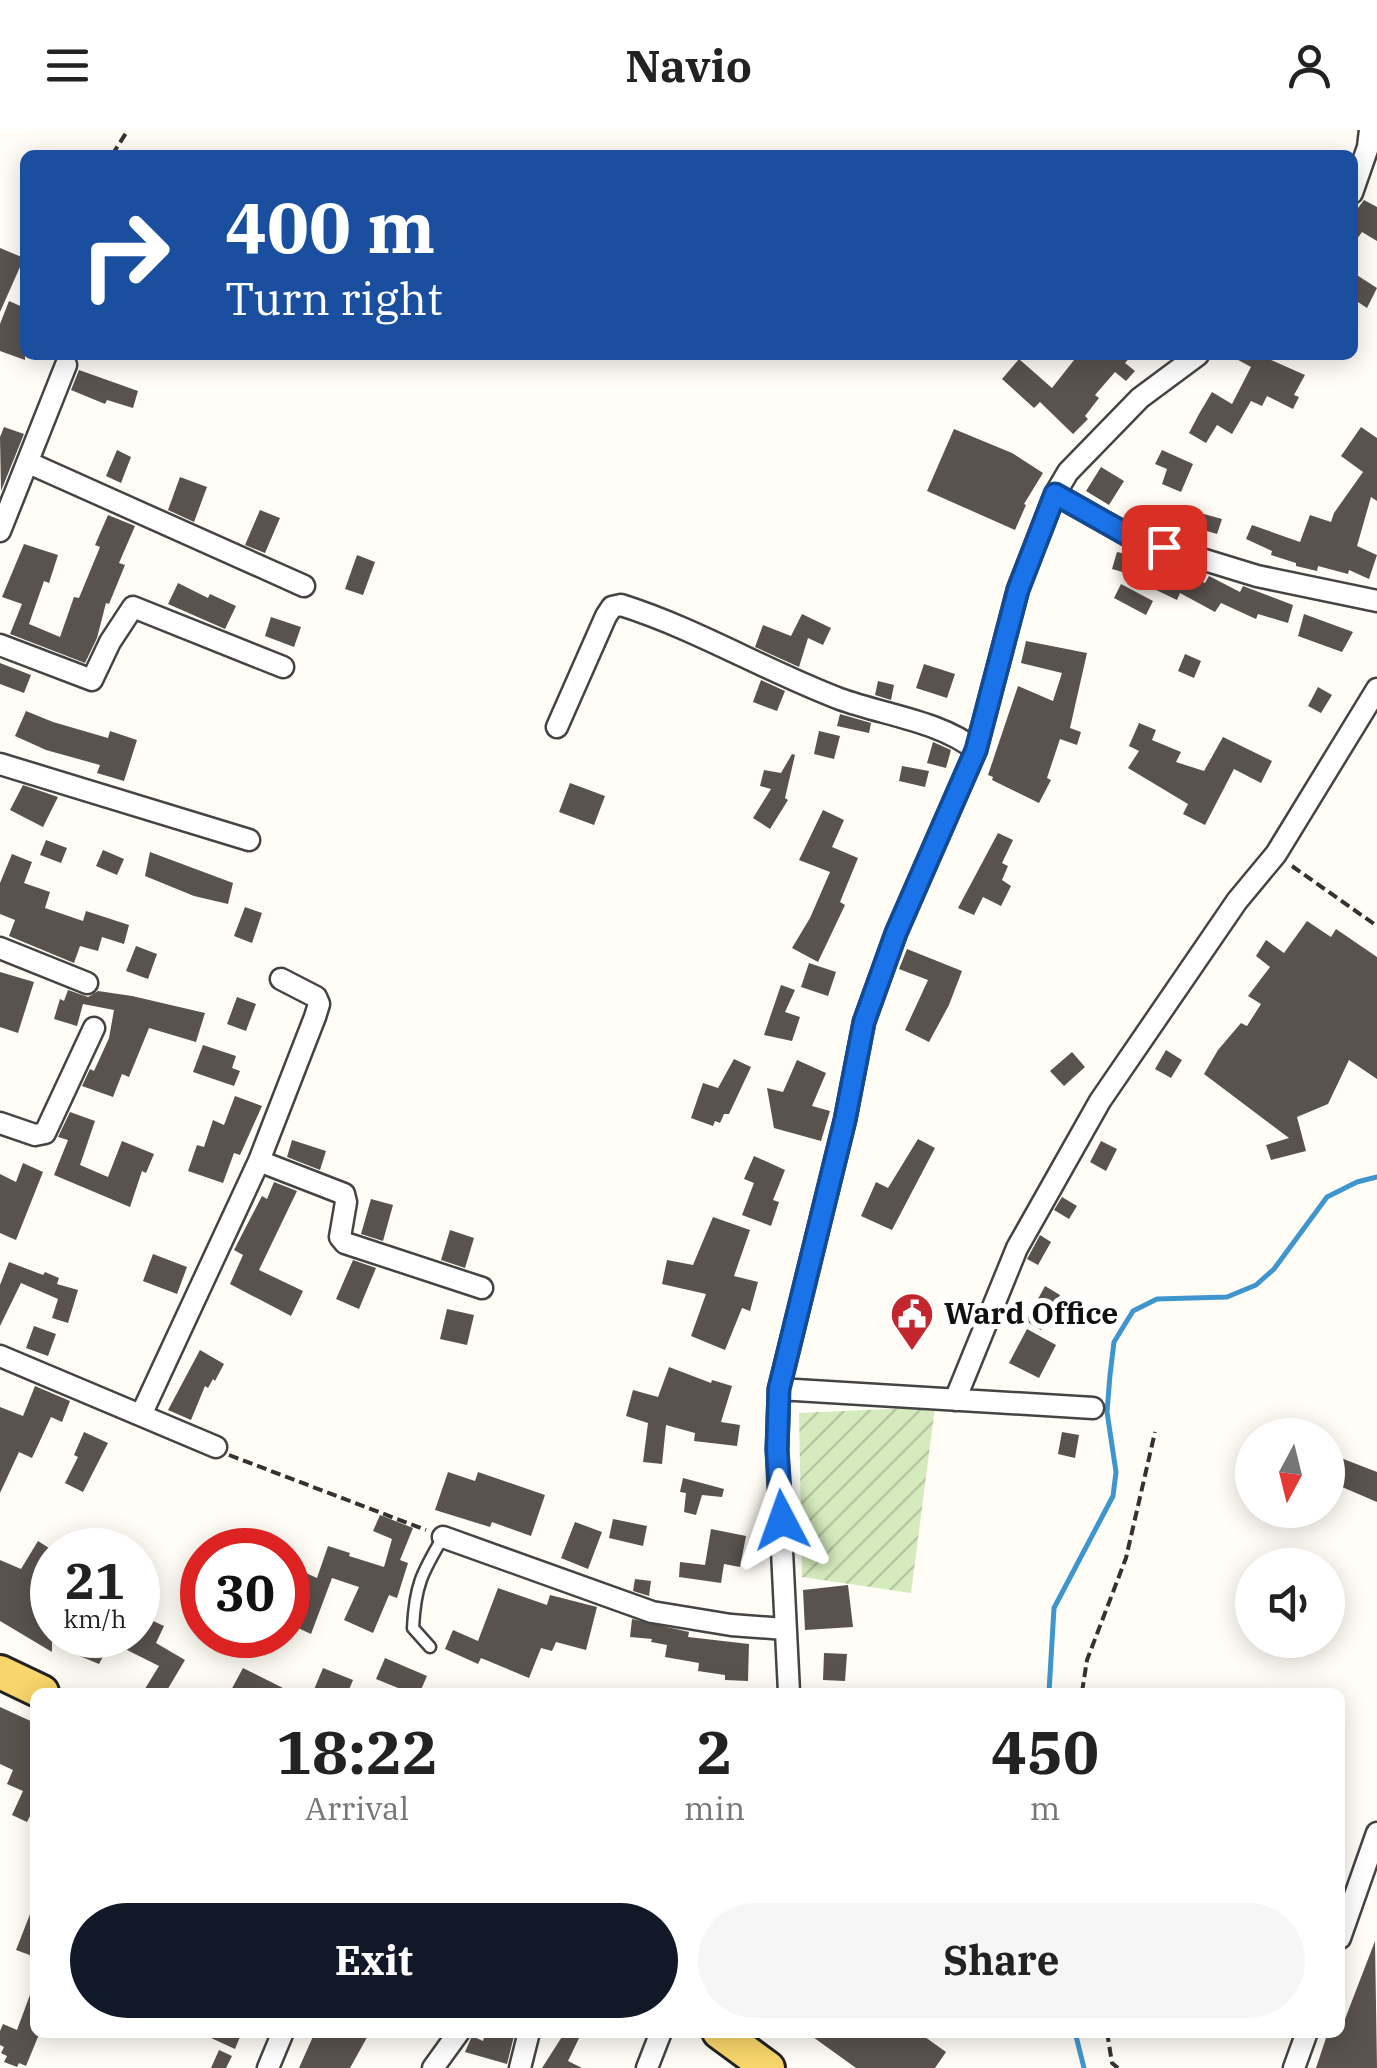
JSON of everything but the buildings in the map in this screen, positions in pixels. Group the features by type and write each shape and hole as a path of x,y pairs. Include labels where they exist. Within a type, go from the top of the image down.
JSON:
{"main road":[{"path":"0,1672 34,1688"},
{"path":"727,2038 768,2068"}],"street":[{"path":"1358,177 1372,139"},
{"path":"789,1688 777,1450 779,1389 845,1120 864,1022 896,933 976,750 1018,590 1055,494 1068,472 1140,398 1191,360"},
{"path":"0,531 6,495 29,462 66,365"},
{"path":"29,462 304,586"},
{"path":"1055,494 1133,538 1258,576 1377,600"},
{"path":"558,727 606,616 612,607 621,605 839,698 958,736 976,750"},
{"path":"0,645 92,680 133,607 284,667"},
{"path":"955,1400 1017,1248 1100,1101 1237,901 1276,854 1377,689"},
{"path":"0,764 249,840"},
{"path":"0,948 87,983"},
{"path":"141,1415 258,1161 319,1004 307,991 281,980"},
{"path":"0,1123 35,1135 45,1133 94,1028"},
{"path":"258,1161 344,1194 340,1237 345,1243 482,1288"},
{"path":"0,1356 216,1448"},
{"path":"779,1389 1093,1408"},
{"path":"443,1537 652,1612 785,1629"},
{"path":"1345,1924 1377,1833"},
{"path":"268,2068 280,2038"},
{"path":"433,2068 456,2038"},
{"path":"520,2068 528,2038"},
{"path":"647,2068 660,2038"},
{"path":"1294,2068 1305,2038"}],"lane":[{"path":"430,1647 413,1628 414,1600 419,1578 443,1537"}],"path":[{"path":"1276,854 1377,926"},
{"path":"1083,1688 1087,1660 1126,1558 1155,1432"},
{"path":"216,1448 443,1537"},
{"path":"1108,2038 1112,2063 1118,2068"}],"green space":[{"path":"935,1407 911,1593 802,1577 799,1413"}],"waterway":[{"path":"1049,1688 1054,1608 1113,1496 1116,1472 1107,1412 1110,1375 1114,1342 1133,1311 1157,1299 1227,1297 1256,1285 1274,1269 1327,1197 1377,1177"},
{"path":"1076,2038 1084,2068"}],"place":[{"name":"Ward Office","path":"912,1352"}],"route":[{"path":"782,1520 777,1450 779,1389 845,1120 864,1022 896,933 976,750 1018,590 1055,494 1133,538 1164,547"}]}
